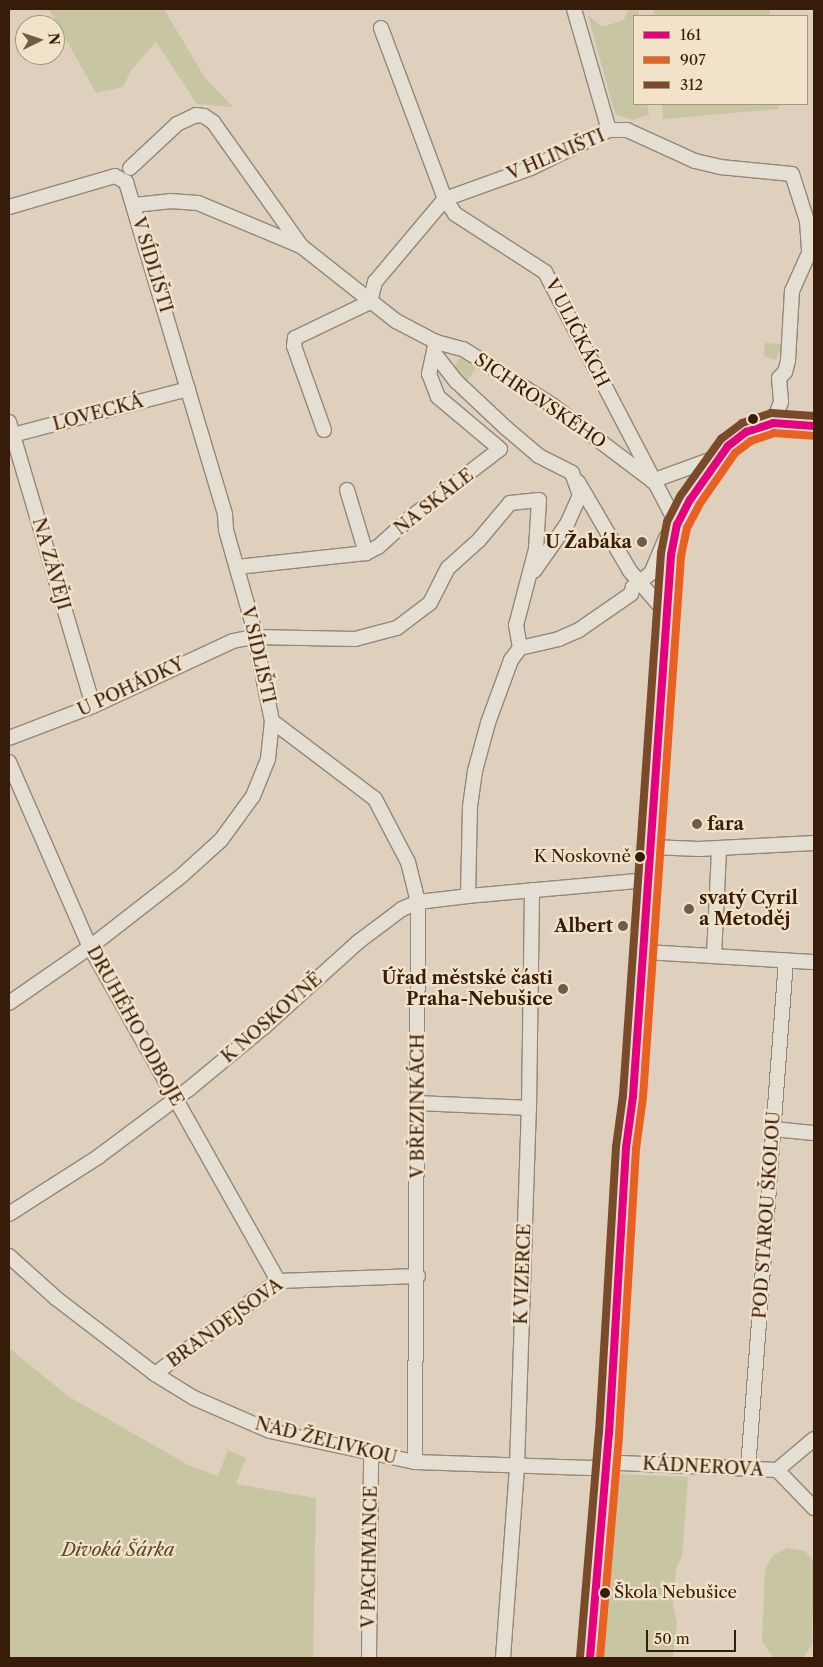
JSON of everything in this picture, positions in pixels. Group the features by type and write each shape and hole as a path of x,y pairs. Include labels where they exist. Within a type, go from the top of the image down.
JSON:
{"street":[{"path":"574,9 609,130"},
{"name":"V ULIČKÁCH","path":"381,28 445,199 455,214 546,272 652,481 677,525"},
{"name":"SICHROVSKÉHO","path":"130,168 177,124 196,115 204,116 213,122 300,246"},
{"name":"V HLINIŠTI","path":"445,199 531,168 609,130 627,130 695,160 720,167 792,174 807,221 809,253 792,291 788,361 785,372 779,378 781,402 774,423"},
{"name":"V SÍDLIŠTI","path":"9,207 115,176 126,182 134,205 138,230 225,515 272,721 268,759 253,796 221,840 180,878 90,947 9,1003"},
{"path":"324,430 293,342 304,332 370,302 375,282 445,199"},
{"name":"SICHROVSKÉHO","path":"134,205 170,201 198,203 300,246 370,302 435,348 462,349 552,405 652,481"},
{"path":"435,348 457,382 506,428 539,456 572,473 630,571 640,580 666,614"},
{"name":"NA SKÁLE","path":"237,567 366,552 378,548 410,518 500,449 438,397 429,374 435,348"},
{"name":"LOVECKÁ","path":"10,431 188,389"},
{"path":"520,648 559,639 579,630 631,594 633,587 651,573 666,538 677,525 718,457 746,432 774,423 814,426"},
{"name":"NA ZÁVĚJI","path":"10,431 93,706"},
{"path":"652,481 718,457"},
{"path":"468,896 469,817 475,771 505,672 520,648 516,625 529,578 567,524 580,494 572,473"},
{"path":"347,490 366,552"},
{"name":"U POHÁDKY","path":"9,738 93,706 233,641 254,637 354,639 397,628 430,603 448,568 479,540 510,503 538,500 539,532 529,578"},
{"path":"590,1658 618,1319 617,1267 626,1148 634,1096 666,614 677,525"},
{"name":"V BŘEZINKÁCH","path":"272,721 375,799 408,862 418,902 418,1276 415,1462"},
{"name":"DRUHÉHO ODBOJE","path":"9,762 90,947 278,1281"},
{"path":"651,847 719,848 814,844"},
{"path":"714,956 719,848"},
{"name":"K NOSKOVNĚ","path":"9,1214 98,1157 175,1099 264,1027 387,918 418,902 649,880"},
{"name":"K VIZERCE","path":"503,1658 517,1466 529,1108 532,890"},
{"path":"644,952 814,962"},
{"name":"POD STAROU ŠKOLOU","path":"748,1469 786,960"},
{"path":"418,1103 529,1108"},
{"path":"773,1130 814,1133"},
{"name":"NAD ŽELIVKOU","path":"9,1256 57,1299 154,1374 194,1398 270,1431 371,1455 415,1462 517,1466 606,1466"},
{"name":"BRANDEJSOVA","path":"154,1374 278,1281 418,1276"},
{"path":"777,1470 814,1439"},
{"name":"V PACHMANCE","path":"369,1658 371,1455"},
{"name":"KÁDNEROVA","path":"606,1466 621,1463 777,1470 814,1508"}],"green space":[{"path":"49,9 164,9 205,78 233,107 197,104 156,42 130,72 123,87 96,93 65,38 65,15 52,15"},
{"path":"628,9 639,9 639,15 633,15 633,105 647,105 649,115 632,120 615,114 588,15 602,27 624,20"},
{"path":"653,9 769,9 770,15 654,15"},
{"path":"662,105 778,105 778,109 663,119"},
{"path":"765,343 782,344 776,360 764,356"},
{"path":"460,357 476,368 464,385 451,371"},
{"name":"Divoká Šárka","path":"9,1348 68,1396 188,1465 218,1476 228,1450 246,1458 236,1484 316,1498 313,1658 9,1658"},
{"path":"618,1474 688,1477 682,1556 676,1569 673,1606 677,1622 673,1658 602,1658"},
{"path":"788,1548 805,1551 814,1562 812,1645 803,1658 773,1658 762,1641 765,1569 773,1555"}],"transit line":[{"name":"312","path":"580,1657 599,1433 616,1147 623,1095 661,553 667,522 681,495 721,439 742,423 771,413 814,416"},
{"name":"161","path":"590,1658 609,1434 626,1148 633,1096 671,555 677,525 690,500 728,446 746,432 773,423 814,426"},
{"name":"907","path":"600,1658 619,1435 636,1149 643,1097 681,556 687,528 699,505 735,453 751,441 774,433 813,436"}],"place":[{"name":"U Žabáka","path":"642,542"},
{"name":"fara","path":"697,824"},
{"name":"K Noskovně","path":"640,857"},
{"name":"svatý Cyril a Metoděj","path":"689,909"},
{"name":"Albert","path":"623,926"},
{"name":"Úřad městské části Praha-Nebušice","path":"563,989"},
{"name":"Škola Nebušice","path":"605,1593"}]}
